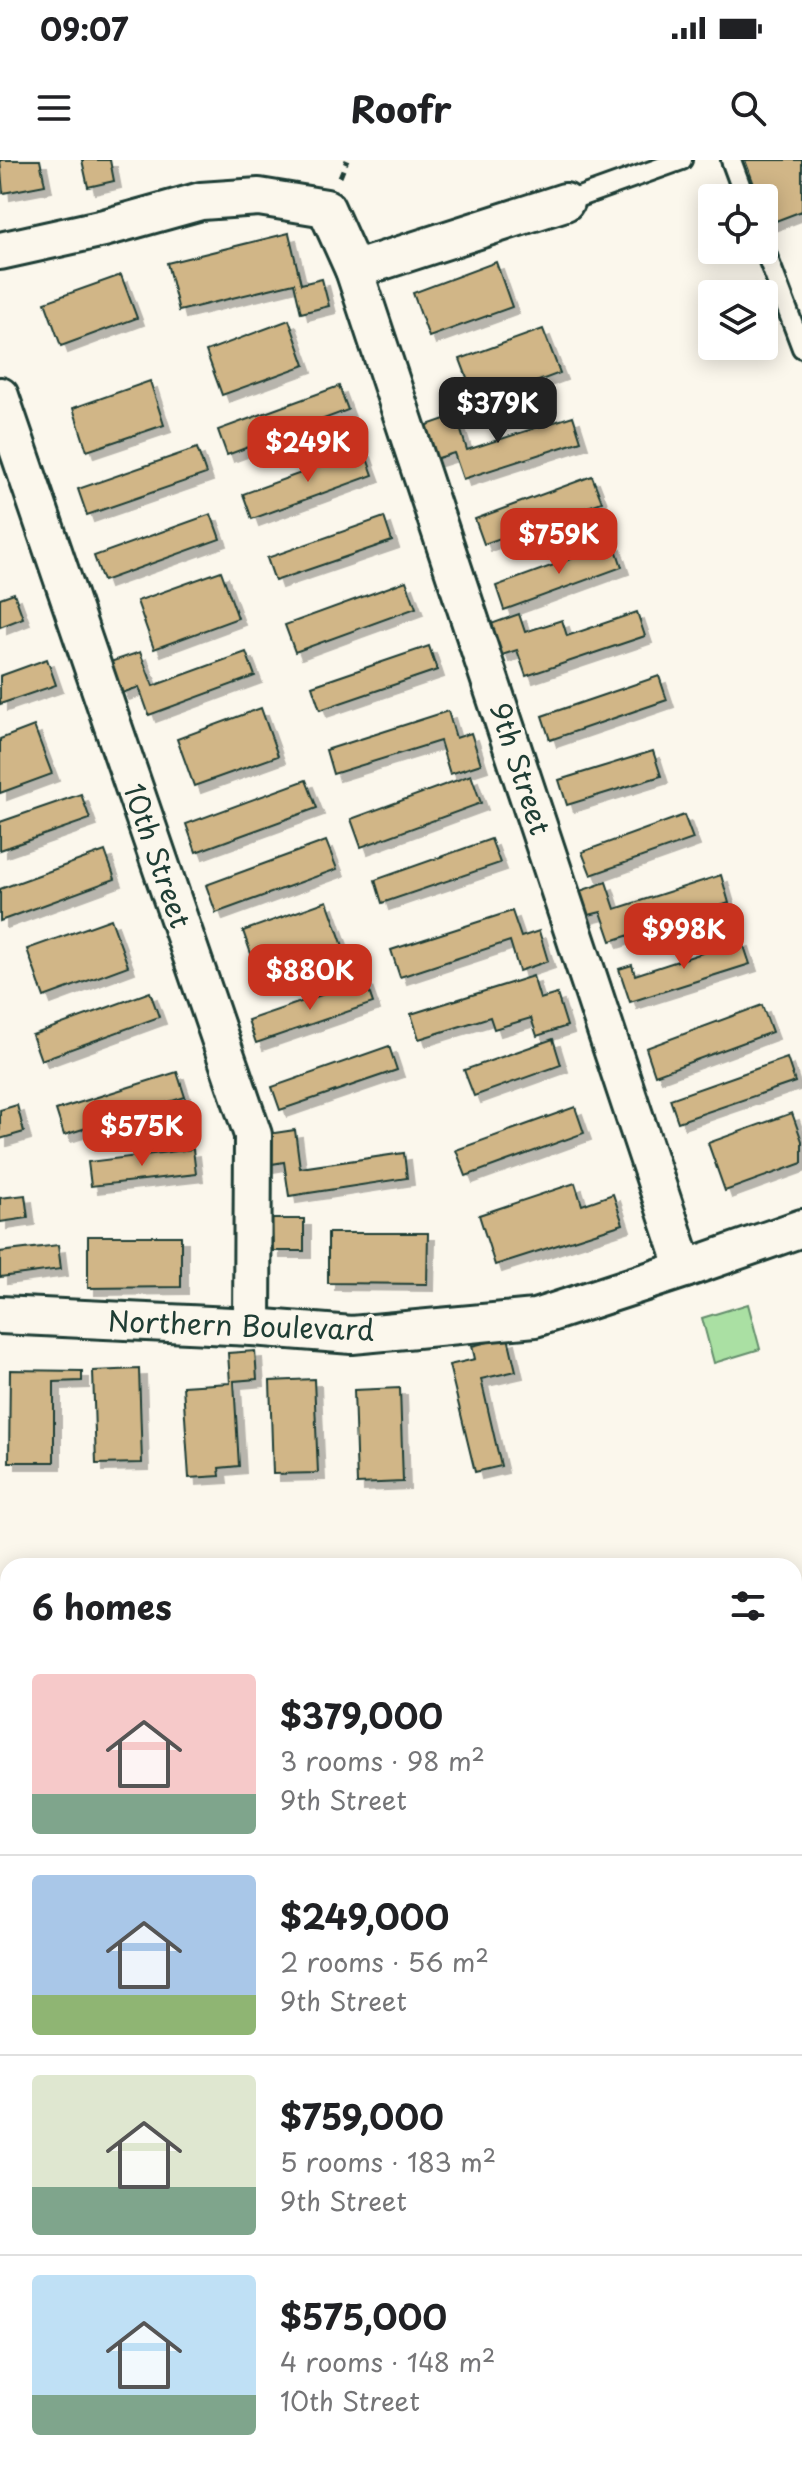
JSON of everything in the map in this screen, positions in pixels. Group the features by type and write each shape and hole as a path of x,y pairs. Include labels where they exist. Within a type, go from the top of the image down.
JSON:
{"street":[{"name":"9th Street","path":"0,251 104,228 201,201 259,197 326,208 354,270 685,1269"},
{"path":"354,270 565,202"},
{"name":"10th Street","path":"0,396 253,1135 252,1327"},
{"name":"Northern Boulevard","path":"0,1315 352,1335 535,1318 802,1228"}],"lane":[{"path":"565,202 682,160"},
{"path":"731,160 740,184"},
{"path":"770,264 802,348"}],"green space":[{"path":"748,1304 760,1349 714,1363 702,1318"}],"building":[{"path":"0,160 40,160 45,185 3,193"},
{"path":"82,160 110,160 114,181 88,187"},
{"path":"745,160 802,160 802,211 778,220 778,184 754,184"},
{"path":"289,233 301,284 322,279 329,306 301,313 294,283 179,311 167,263"},
{"path":"496,262 512,307 429,337 413,293"},
{"path":"121,275 137,318 61,346 45,302"},
{"path":"289,320 305,365 222,395 206,351"},
{"path":"543,329 560,373 477,404 460,359"},
{"path":"150,381 164,425 87,451 73,408"},
{"path":"339,386 348,410 227,455 218,430"},
{"path":"456,415 467,450 573,416 581,441 463,479 454,453 435,459 424,426"},
{"path":"197,448 206,474 87,515 78,489"},
{"path":"364,450 373,475 252,519 243,494"},
{"path":"592,476 602,502 484,544 475,519"},
{"path":"211,514 220,539 103,581 94,556"},
{"path":"384,517 392,541 275,581 267,558"},
{"path":"614,543 622,567 504,610 496,586"},
{"path":"221,571 238,618 154,649 137,601"},
{"path":"406,581 416,608 295,652 285,625"},
{"path":"14,593 23,618 0,627 0,598"},
{"path":"637,612 645,636 526,676 517,650 502,655 491,624 519,614 525,632 562,620 567,636"},
{"path":"429,646 437,670 320,710 312,686"},
{"path":"140,652 153,686 246,652 255,676 149,715 139,687 122,693 110,662"},
{"path":"47,659 56,685 0,704 0,676"},
{"path":"659,676 667,700 550,740 542,716"},
{"path":"261,708 278,756 194,786 177,739"},
{"path":"448,711 456,738 471,733 481,764 450,774 440,741 333,774 326,750"},
{"path":"34,726 52,774 0,793 0,739"},
{"path":"653,751 661,776 567,805 559,780"},
{"path":"471,775 481,803 361,847 351,819"},
{"path":"306,780 317,808 196,852 186,824"},
{"path":"81,794 90,819 0,850 0,822"},
{"path":"684,815 693,839 591,875 582,852"},
{"path":"491,839 500,863 382,903 375,880"},
{"path":"326,841 337,869 216,913 206,885"},
{"path":"105,851 115,879 0,921 0,889"},
{"path":"721,875 729,903 611,941 601,912 585,916 577,892 606,882 615,909"},
{"path":"327,901 344,949 260,979 243,931"},
{"path":"512,911 521,937 539,931 548,961 519,971 510,941 400,977 391,950"},
{"path":"111,919 128,966 44,997 27,949"},
{"path":"742,940 750,964 630,1002 619,969 632,965 635,975"},
{"path":"533,976 540,999 557,994 567,1026 537,1036 531,1018 494,1029 490,1017 419,1039 411,1014"},
{"path":"365,980 373,1003 256,1043 248,1020"},
{"path":"150,992 159,1017 41,1060 32,1035"},
{"path":"762,1005 772,1032 655,1075 646,1048"},
{"path":"553,1039 561,1065 474,1096 464,1070"},
{"path":"389,1046 397,1070 280,1110 272,1087"},
{"path":"787,1058 795,1082 678,1122 670,1099"},
{"path":"177,1072 185,1097 64,1135 56,1110"},
{"path":"17,1105 24,1132 0,1139 0,1110"},
{"path":"575,1107 584,1133 466,1176 456,1150"},
{"path":"792,1113 802,1141 802,1163 725,1191 708,1143"},
{"path":"295,1130 300,1168 404,1153 407,1178 289,1196 284,1162 266,1165 261,1135"},
{"path":"193,1149 196,1174 91,1186 88,1162"},
{"path":"575,1183 582,1205 613,1194 623,1224 495,1265 479,1215"},
{"path":"25,1195 28,1218 0,1222 0,1198"},
{"path":"272,1219 304,1219 304,1251 273,1251"},
{"path":"328,1233 428,1233 427,1284 328,1283"},
{"path":"88,1236 181,1236 181,1287 88,1288"},
{"path":"58,1245 61,1269 0,1277 0,1252"},
{"path":"508,1337 516,1371 481,1379 501,1466 475,1472 449,1365 475,1359 472,1346"},
{"path":"255,1351 257,1379 234,1381 239,1466 219,1468 220,1476 189,1478 183,1386 230,1383 228,1353"},
{"path":"139,1369 142,1463 96,1464 93,1371"},
{"path":"10,1370 82,1371 82,1381 54,1382 54,1462 9,1462"},
{"path":"314,1379 318,1473 273,1474 270,1381"},
{"path":"400,1388 403,1482 357,1484 354,1390"}]}
